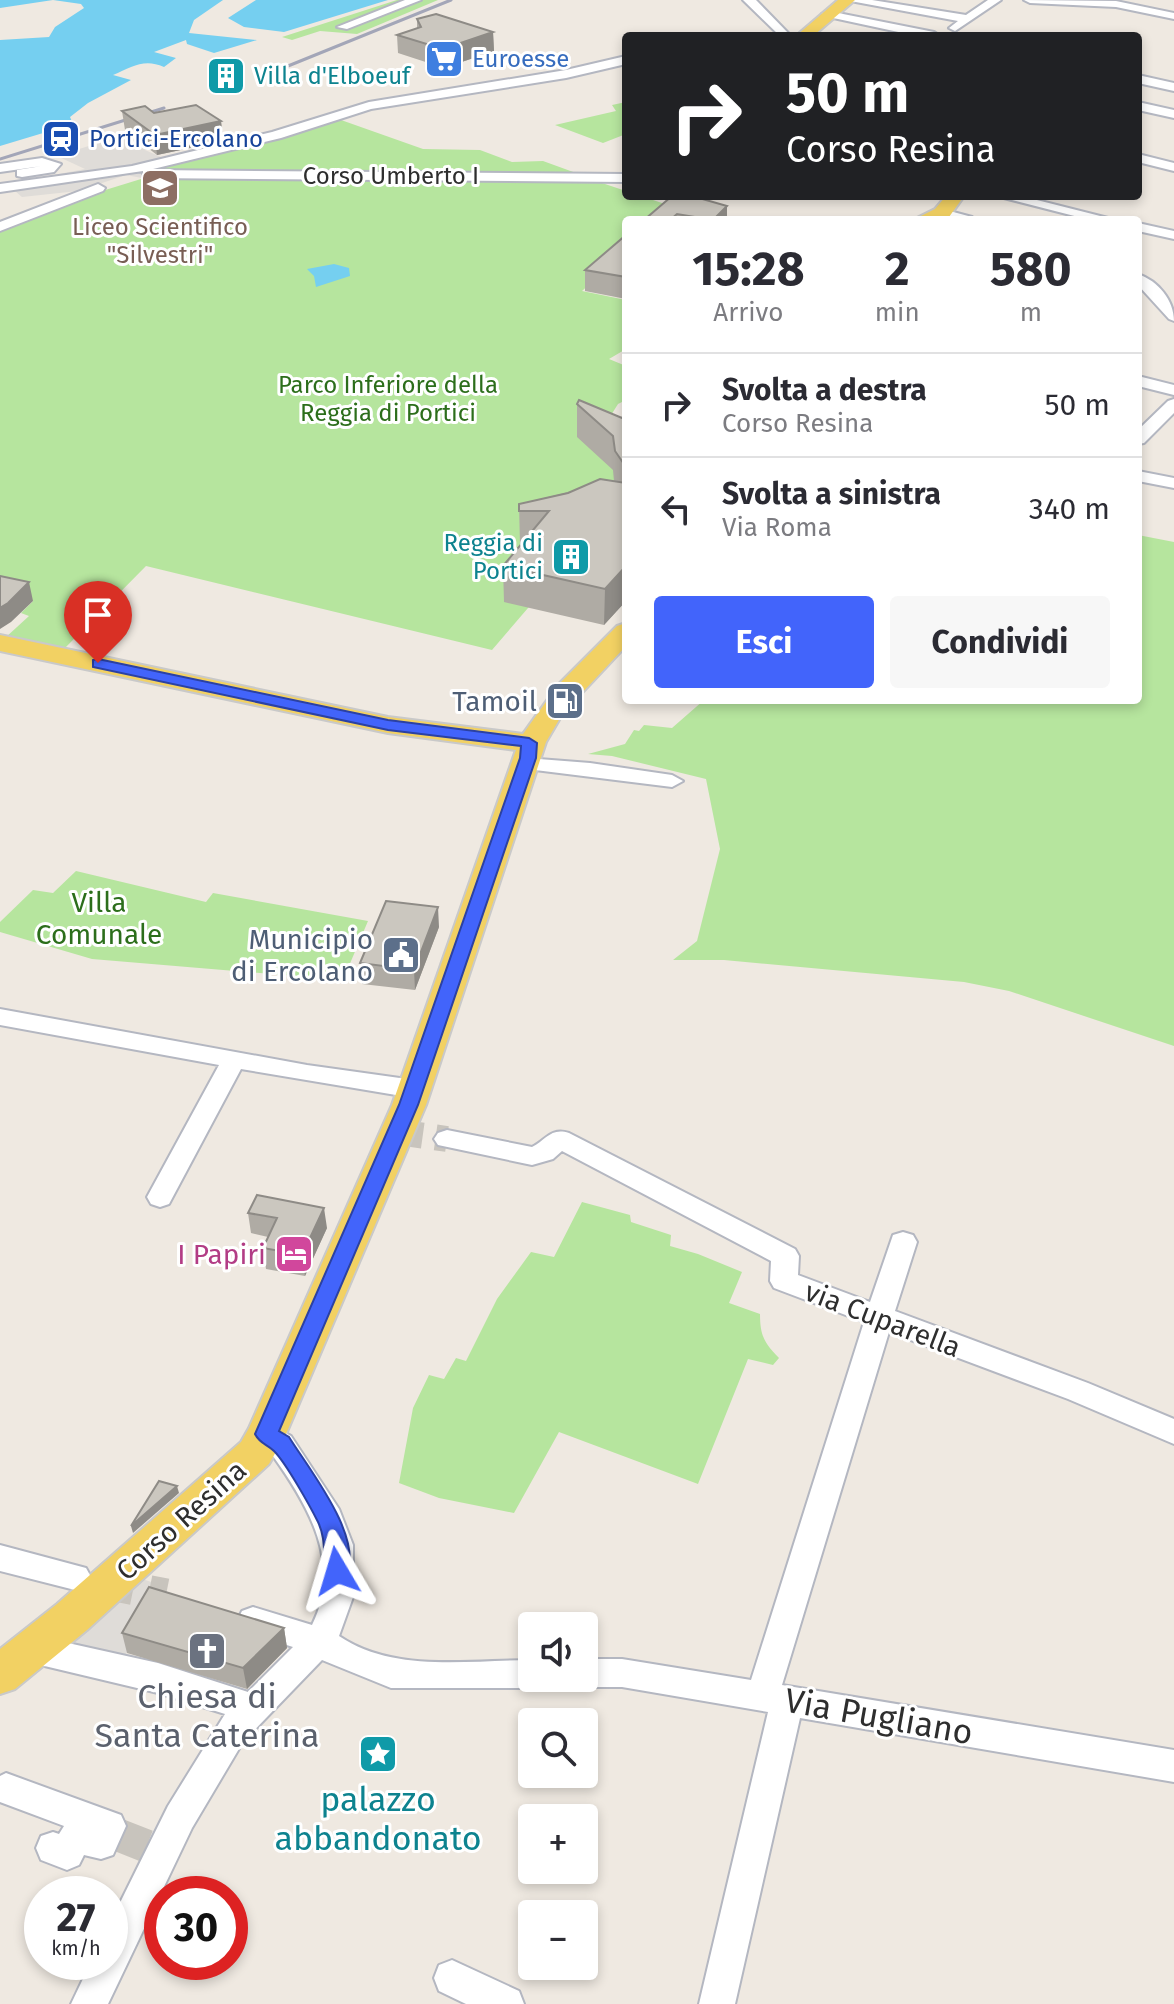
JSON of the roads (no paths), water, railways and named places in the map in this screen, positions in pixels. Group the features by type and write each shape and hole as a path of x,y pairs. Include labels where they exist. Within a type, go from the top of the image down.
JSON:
{"main road":[{"path":"807,32 849,0"},
{"path":"927,216 945,202"},
{"name":"Corso Resina","path":"0,1675 72,1617 255,1453 266,1434 414,1089 528,754 564,695 622,635"},
{"path":"0,643 528,754"}],"street":[{"path":"343,27 415,0"},
{"path":"749,0 783,32"},
{"path":"849,0 969,19"},
{"path":"950,32 995,0"},
{"path":"1030,0 1116,4 1174,16"},
{"path":"828,14 915,32"},
{"path":"0,227 143,169 276,135 369,106 622,62"},
{"path":"1142,80 1174,87"},
{"path":"1142,104 1174,98"},
{"path":"1160,102 1174,105"},
{"path":"1142,106 1174,114"},
{"path":"1142,159 1174,167"},
{"path":"0,168 42,162 54,164 49,169 1,185"},
{"path":"83,167 143,169"},
{"path":"1,185 143,169"},
{"name":"Corso Umberto I","path":"143,169 622,178"},
{"path":"1021,200 1091,216"},
{"path":"945,202 962,216"},
{"path":"1142,228 1174,235"},
{"path":"1142,281 1172,308"},
{"path":"1142,382 1174,390"},
{"path":"1142,435 1174,404"},
{"path":"1142,477 1174,483"},
{"path":"528,754 590,769 672,781"},
{"path":"0,1017 414,1089"},
{"path":"160,1197 183,1158 204,1109 235,1059"},
{"name":"via Cuparella","path":"447,1139 532,1156 544,1153 560,1139 785,1256 784,1281 1078,1391 1174,1432"},
{"path":"717,2004 774,1699 903,1242"},
{"path":"128,1918 156,1849 231,1731 320,1641 337,1597 338,1545 328,1518 281,1444 266,1434"},
{"path":"0,1558 75,1577"},
{"path":"222,1612 320,1641 339,1654 391,1674 518,1674"},
{"path":"32,1649 158,1678 254,1709"},
{"name":"Via Pugliano","path":"598,1673 622,1673 1174,1766"},
{"path":"6,1789 109,1826 111,1833 101,1843 76,1837 67,1853 53,1848"},
{"path":"452,1978 506,2004"},
{"path":"89,2004 101,1980"}],"water":[{"path":"0,0 53,0 0,8"},
{"path":"53,0 223,0 194,20 189,33 257,40 214,53 187,44 186,40 154,52 176,58 164,67 144,63 113,75 131,80 88,103 70,117 73,124 0,146 0,40 49,37 55,27 84,8 81,4"},
{"path":"256,0 388,0 284,32 244,27 228,18"},
{"path":"334,264 349,268 350,276 316,287 314,276 307,269"}],"tunnel":[{"path":"397,1132 447,1139"},
{"path":"101,1582 166,1595"},
{"path":"116,1834 149,1847"}],"railway":[{"path":"288,66 451,0"},
{"path":"0,159 164,108"}],"place":[{"name":"Euroesse","path":"444,59"},
{"name":"Villa d'Elboeuf","path":"226,76"},
{"name":"Portici-Ercolano","path":"61,139"},
{"name":"Liceo Scientifico \"Silvestri\"","path":"160,188"},
{"name":"Reggia di Portici","path":"571,557"},
{"name":"Tamoil","path":"565,701"},
{"name":"Municipio di Ercolano","path":"401,955"},
{"name":"I Papiri","path":"294,1254"},
{"name":"Chiesa di Santa Caterina","path":"207,1651"},
{"name":"palazzo abbandonato","path":"378,1754"}],"park label":[{"name":"Parco Inferiore della Reggia di Portici","path":"388,399"},
{"name":"Villa Comunale","path":"99,918"}]}
